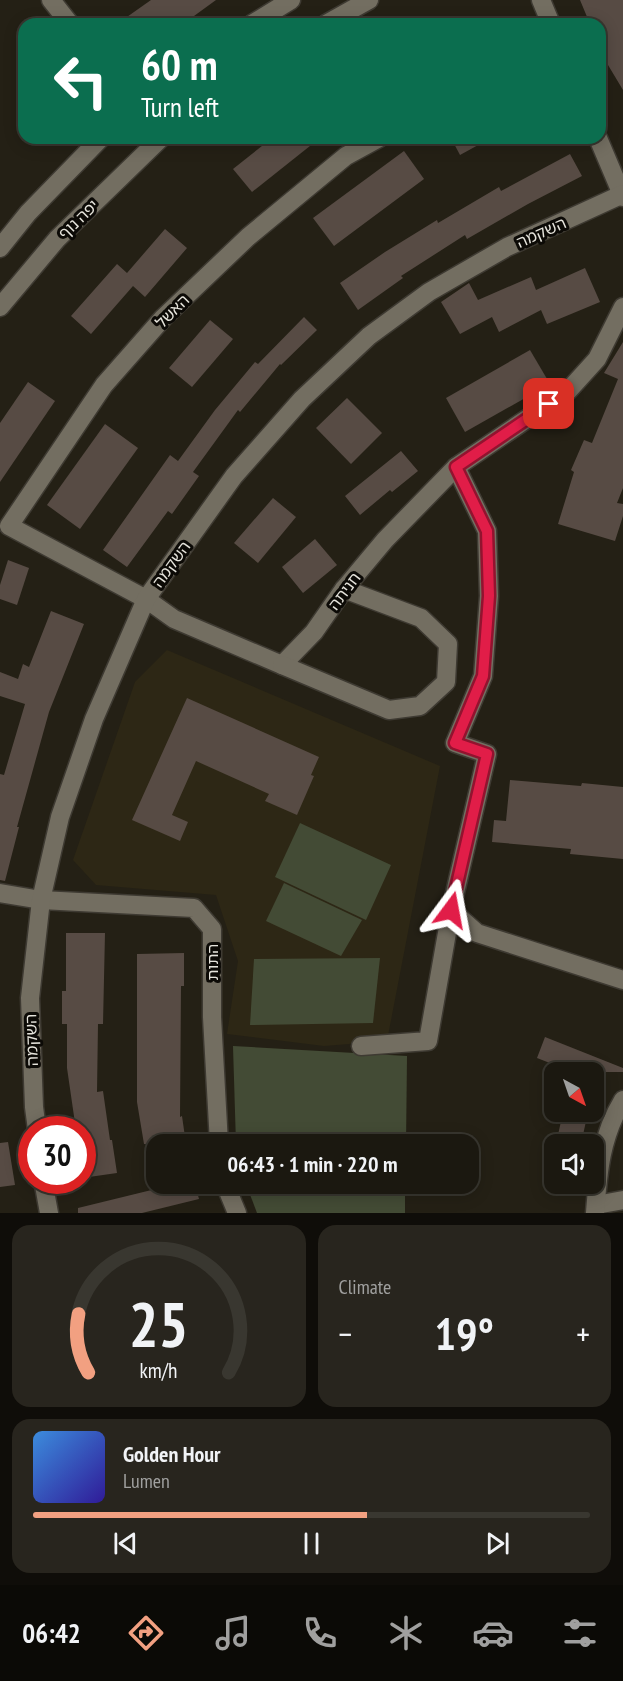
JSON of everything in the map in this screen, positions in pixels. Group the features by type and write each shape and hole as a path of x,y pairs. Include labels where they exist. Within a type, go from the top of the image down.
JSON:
{"street":[{"path":"51,0 65,18"},
{"path":"262,18 291,0"},
{"path":"337,18 369,0"},
{"path":"541,0 548,18"},
{"path":"0,249 28,213 95,144"},
{"name":"יפה נוף","path":"0,307 57,240 155,144"},
{"name":"האשל","path":"146,599 9,526 104,385 163,318 248,237 346,156 368,144"},
{"path":"601,144 623,195"},
{"name":"השקמה","path":"35,1116 30,998 41,900 60,817 90,730 146,599 234,476 302,399 369,336 429,292 507,247 623,195"},
{"name":"חניתה","path":"282,665 314,632 344,589 385,540 456,467 568,391 597,359 623,307"},
{"path":"361,1046 428,1041 451,910 487,754 455,743 483,676 489,596 487,531 456,467"},
{"path":"146,599 174,619 389,710 420,706 446,682 448,644 421,618 344,589"},
{"name":"התות","path":"0,893 41,900 194,908 212,929 212,1017 218,1134"},
{"path":"451,910 477,933 623,980"},
{"path":"623,1100 613,1116 598,1164 596,1209 623,1200"},
{"path":"46,1194 49,1213"},
{"path":"229,1194 237,1213"}],"shaded area":[{"path":"167,650 440,766 387,1041 324,1046 227,1034 238,961 216,895 96,885 73,860 135,682"}],"green space":[{"path":"300,823 391,865 366,920 275,877"},
{"path":"284,883 362,920 341,956 266,921"},
{"path":"380,958 373,1023 250,1025 254,959"},
{"path":"233,1046 407,1056 406,1134 236,1134"},
{"path":"250,1194 405,1194 405,1213 257,1213"}],"building":[{"path":"151,0 216,0 191,18 126,18"},
{"path":"580,0 623,0 623,90 606,60 606,18 588,18"},
{"path":"264,144 312,144 252,192 233,169"},
{"path":"454,144 480,144 460,155"},
{"path":"404,151 424,179 334,246 313,218"},
{"path":"570,154 582,176 467,239 465,235 401,276 403,278 358,310 340,283 437,220 438,223 499,187 501,191"},
{"path":"165,229 187,248 145,297 133,286 91,334 71,316 117,264 127,273"},
{"path":"585,268 600,302 547,324 541,310 499,332 492,317 460,334 441,302 469,283 478,300 531,277 536,290"},
{"path":"304,317 317,330 280,364 240,412 238,410 193,472 199,476 172,514 168,511 127,567 103,550 170,455 178,461 215,410 255,362 258,364"},
{"path":"210,320 233,339 192,387 169,368"},
{"path":"623,342 623,488 617,503 623,504 623,516 615,541 558,524 574,472 571,470 584,440 592,443 618,379 604,373"},
{"path":"530,350 550,384 465,432 446,398"},
{"path":"28,382 55,401 0,482 0,423"},
{"path":"347,398 382,433 351,464 316,428"},
{"path":"105,424 138,448 80,529 47,505"},
{"path":"401,451 418,471 360,515 345,496"},
{"path":"273,498 296,517 258,563 234,543"},
{"path":"315,539 337,565 303,593 282,567"},
{"path":"8,560 29,568 17,605 0,599 0,585"},
{"path":"51,611 84,624 49,712 17,827 19,827 5,881 0,880 0,774 4,775 25,704 0,696 0,672 18,679 23,664 29,667"},
{"path":"187,698 319,757 311,775 314,776 297,815 265,801 269,794 196,761 172,815 188,822 180,841 132,820"},
{"path":"510,780 623,787 623,859 570,854 571,849 492,842 494,820 506,821"},
{"path":"66,933 105,933 103,1024 98,1024 97,1092 103,1091 117,1173 96,1176 96,1116 74,1116 67,1068 67,1024 62,1024 62,991 66,991"},
{"path":"184,953 184,986 181,986 180,1117 182,1116 185,1134 146,1134 146,1144 144,1144 137,1102 137,954"},
{"path":"545,1037 623,1068 623,1072 606,1072 604,1077 604,1062 547,1062 537,1058"},
{"path":"561,1122 586,1122 583,1134 558,1134"},
{"path":"8,1142 15,1185 0,1187 0,1143"},
{"path":"146,1191 146,1194 198,1194 199,1199 142,1213 78,1213 78,1208"}],"route":[{"path":"451,910 487,754 455,743 483,676 489,596 487,531 456,467 549,404"}]}
